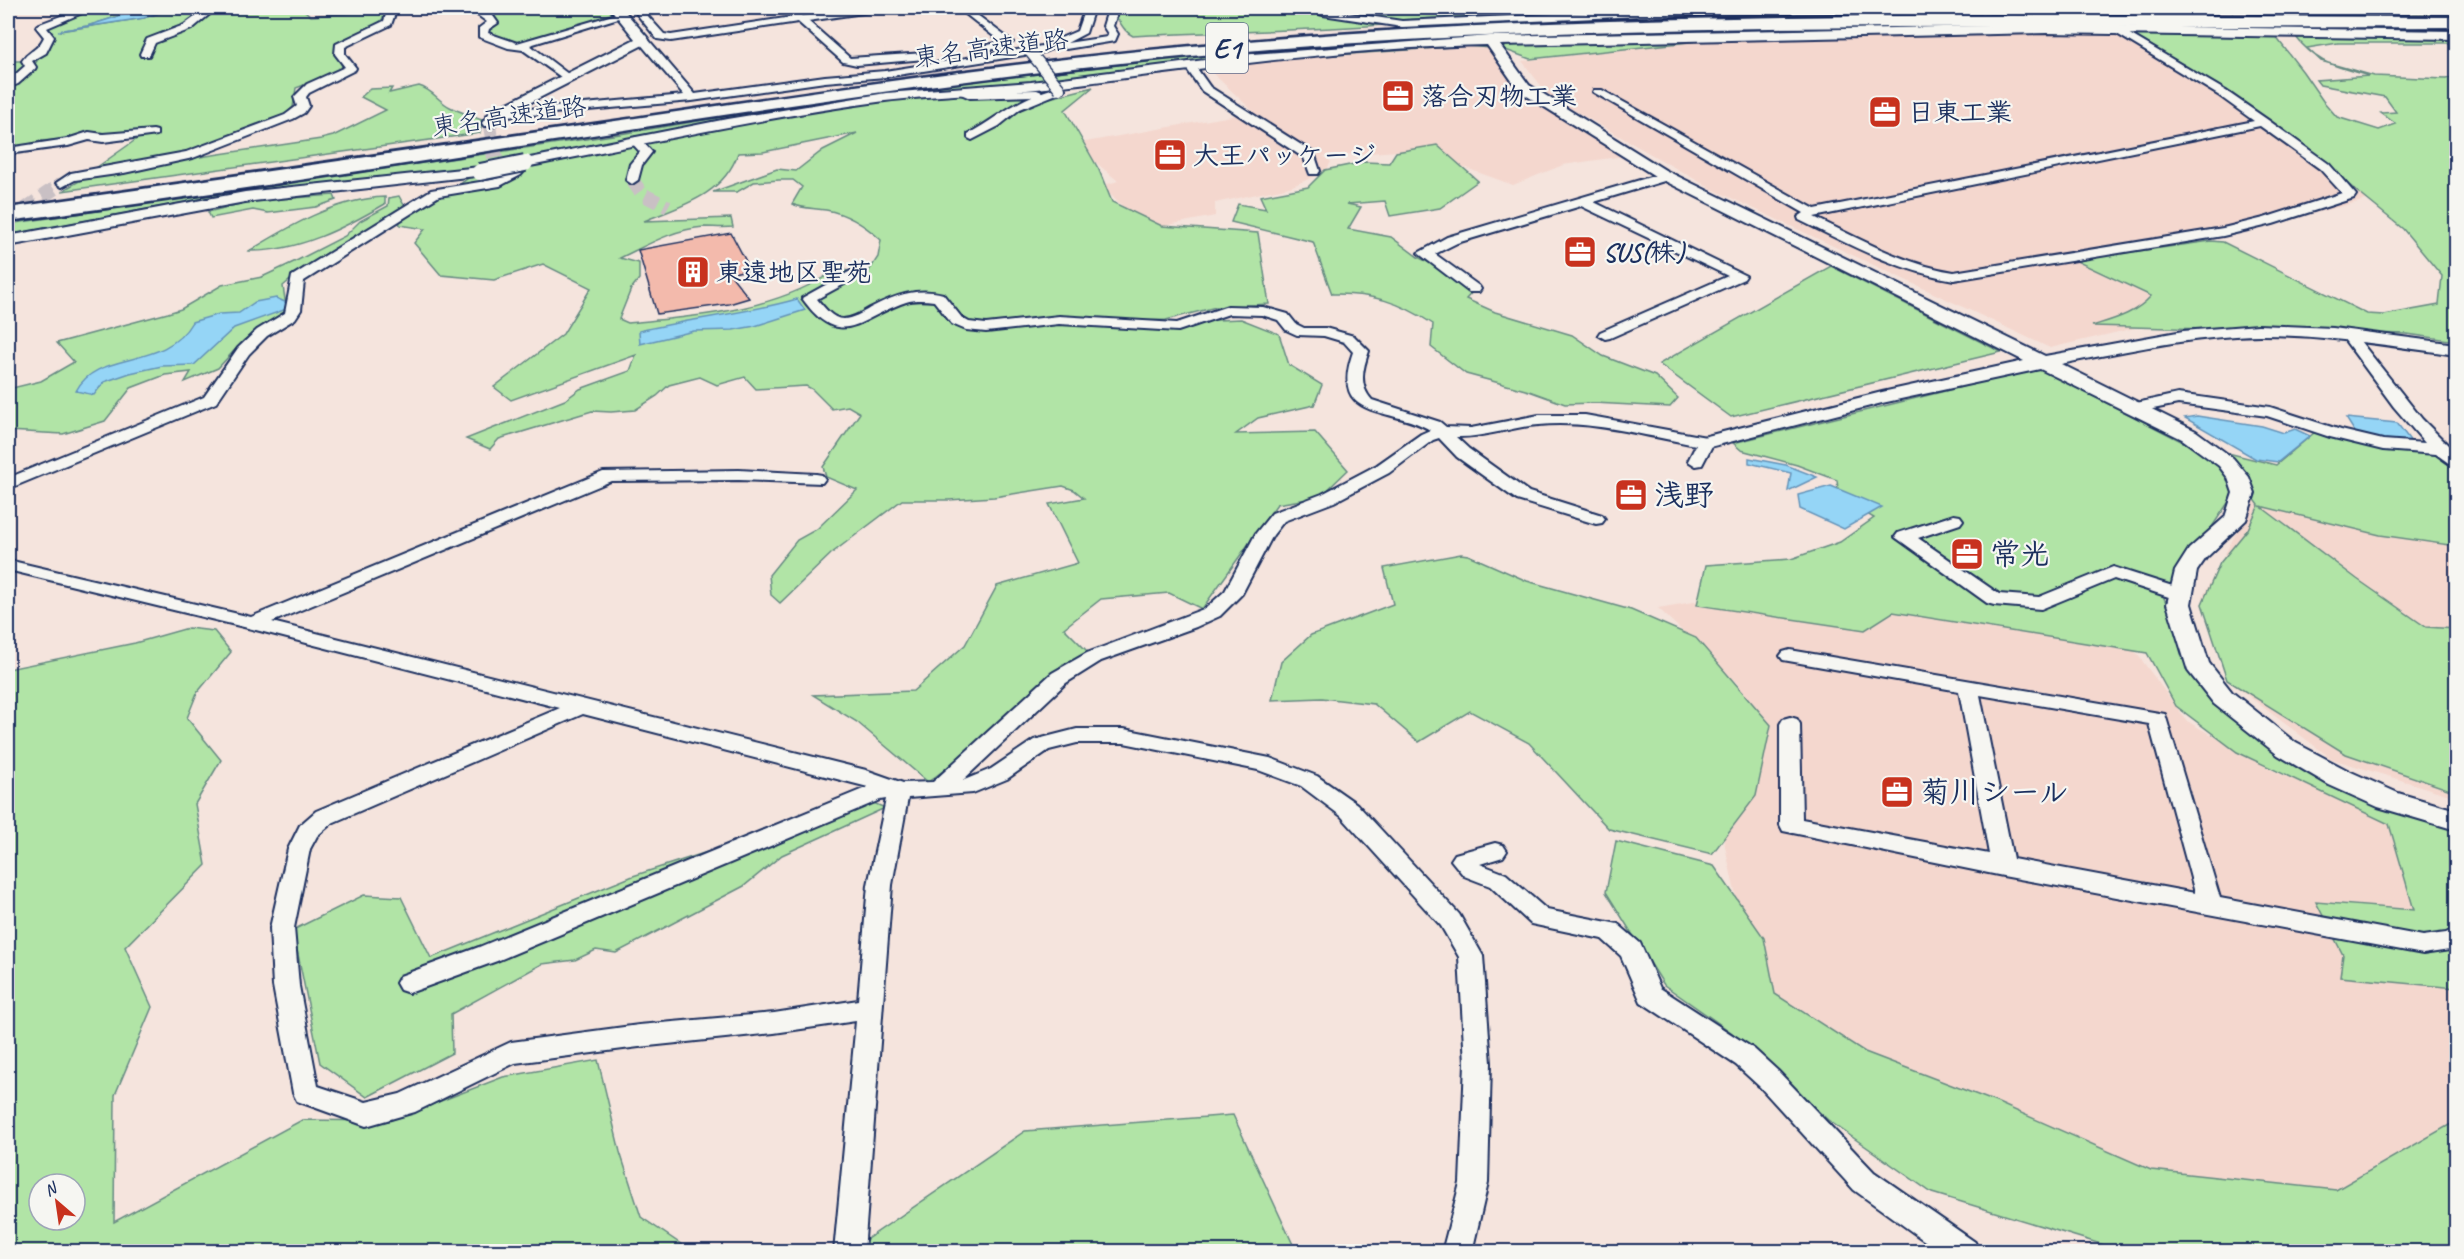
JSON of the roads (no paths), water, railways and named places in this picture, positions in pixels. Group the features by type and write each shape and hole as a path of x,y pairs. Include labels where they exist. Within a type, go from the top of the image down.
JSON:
{"highway":[{"name":"東名高速道路","path":"8,207 882,81 1117,53 1294,37 1478,25 1682,18 1957,15 2457,17"},
{"name":"東名高速道路","path":"8,215 863,90 1065,64 1287,43 1483,30 1687,23 1976,20 2457,22"}],"street":[{"path":"8,85 31,67 27,61 31,56 42,51 49,37 41,27 88,8"},
{"path":"145,54 151,41 188,27 212,8"},
{"path":"62,183 71,177 189,155 289,117 300,111 303,106 300,97 305,90 319,81 351,68 340,54 340,46 388,23 392,8"},
{"path":"480,8 479,12 493,23 484,28 483,35 512,46 526,47"},
{"path":"638,10 669,8"},
{"path":"786,8 840,56 857,62 993,48 1008,42 962,8"},
{"path":"638,10 661,37 671,38 877,8"},
{"path":"1054,46 1081,33 1089,8"},
{"path":"1321,8 1323,12 1328,13 1402,24 1638,13 1909,8"},
{"path":"492,119 692,98 825,79 885,74 1030,52 1054,46 1111,39 1113,34 1108,26 1113,10"},
{"path":"568,79 523,43 553,37 620,11 692,98"},
{"path":"8,241 245,197 442,183 636,141 878,98 1062,82 1251,58 1490,40 1967,28 2457,35"},
{"path":"1804,217 1897,261 1933,274 1954,276 2223,232 2268,221 2350,195 2323,163 2239,104 2152,54 2116,29"},
{"path":"492,119 643,40"},
{"path":"1490,40 1524,88 1552,108 1667,176 2189,435 2209,448 2226,462 2238,477 2244,493 2235,520 2197,554 2186,571 2179,604 2197,665 2223,698 2287,749 2339,778 2388,800 2457,820"},
{"path":"972,136 995,124 1016,107 1060,89 1030,52"},
{"path":"1189,65 1206,89 1310,156 1314,171"},
{"path":"959,91 970,95 1046,93"},
{"path":"1598,92 1813,213 2229,131 2264,122"},
{"path":"8,151 68,142 89,136 103,138 153,133"},
{"path":"632,180 636,164 646,152 636,141"},
{"path":"8,484 210,400 243,351 262,333 290,316 294,310 297,279 435,193 442,183 492,166 495,158"},
{"path":"1474,289 1425,253 1452,240 1667,176"},
{"path":"1582,201 1738,276 1605,335"},
{"path":"856,272 809,298 832,321 845,324 864,319 885,306 902,299 919,296 938,297 957,321 966,326 986,328 1059,320 1178,327 1228,310 1263,311 1283,317 1291,327 1302,332 1325,332 1349,339 1361,351 1354,371 1358,394 1366,403 1434,425 1462,453 1523,496 1596,519"},
{"path":"940,788 1059,678 1094,657 1213,612 1233,594 1265,534 1278,517 1328,498 1383,469 1426,437 1441,432 1471,433 1539,420 1585,420 1706,442 1873,398 2146,342 2212,333 2258,330 2348,335 2457,349"},
{"path":"2348,335 2440,449 2457,460"},
{"path":"2133,408 2178,399 2270,412 2336,434 2383,445 2440,449"},
{"path":"1696,461 1706,442"},
{"path":"253,623 609,476 739,475 816,479"},
{"path":"1954,520 1904,537 1994,599 2041,603 2113,573 2181,595"},
{"path":"8,565 253,623 866,778 899,790"},
{"path":"1790,656 2158,719 2211,906"},
{"path":"1968,687 2004,867"},
{"path":"581,706 324,817 308,831 299,849 282,928 286,986 306,1093 366,1114 405,1104 511,1053 639,1036 774,1023 869,1009"},
{"path":"1790,723 1791,825 2422,945 2453,941 2457,937"},
{"path":"409,983 488,954 877,792 965,788 999,774 1042,745 1077,736 1124,736 1262,763 1309,781 1349,810 1450,920 1471,956 1478,1064 1474,1183 1457,1251"},
{"path":"849,1251 880,885 899,790"},
{"path":"1496,851 1463,860 1472,870 1498,880 1540,918 1609,931 1631,950 1650,994 1745,1057 1769,1079 1864,1180 1965,1251"}],"water":[{"path":"145,8 174,8 144,18 58,31 87,26"},
{"path":"276,298 287,303 284,310 234,328 194,365 162,366 130,373 104,382 94,395 76,391 86,378 99,369 165,348 180,337 192,322 219,314 239,313 255,302"},
{"path":"797,299 805,310 755,326 733,330 694,331 640,344 639,331"},
{"path":"2197,416 2262,426 2284,433 2295,429 2310,436 2278,462 2256,459 2185,418"},
{"path":"2346,418 2397,423 2412,443 2358,437"},
{"path":"1749,458 1786,465 1817,477 1788,491 1791,473 1749,463"},
{"path":"1831,486 1882,507 1844,529 1800,509 1798,495"}],"tunnel":[{"path":"489,123 494,153"},
{"path":"494,151 495,158"},
{"path":"632,180 642,194 668,207"},
{"path":"8,221 62,183"}],"place":[{"name":"落合刃物工業","path":"1398,96"},
{"name":"日東工業","path":"1885,112"},
{"name":"大王パッケージ","path":"1170,155"},
{"name":"SUS(株)","path":"1580,252"},
{"name":"東遠地区聖苑","path":"693,272"},
{"name":"浅野","path":"1631,495"},
{"name":"常光","path":"1967,554"},
{"name":"菊川シール","path":"1897,792"}]}
